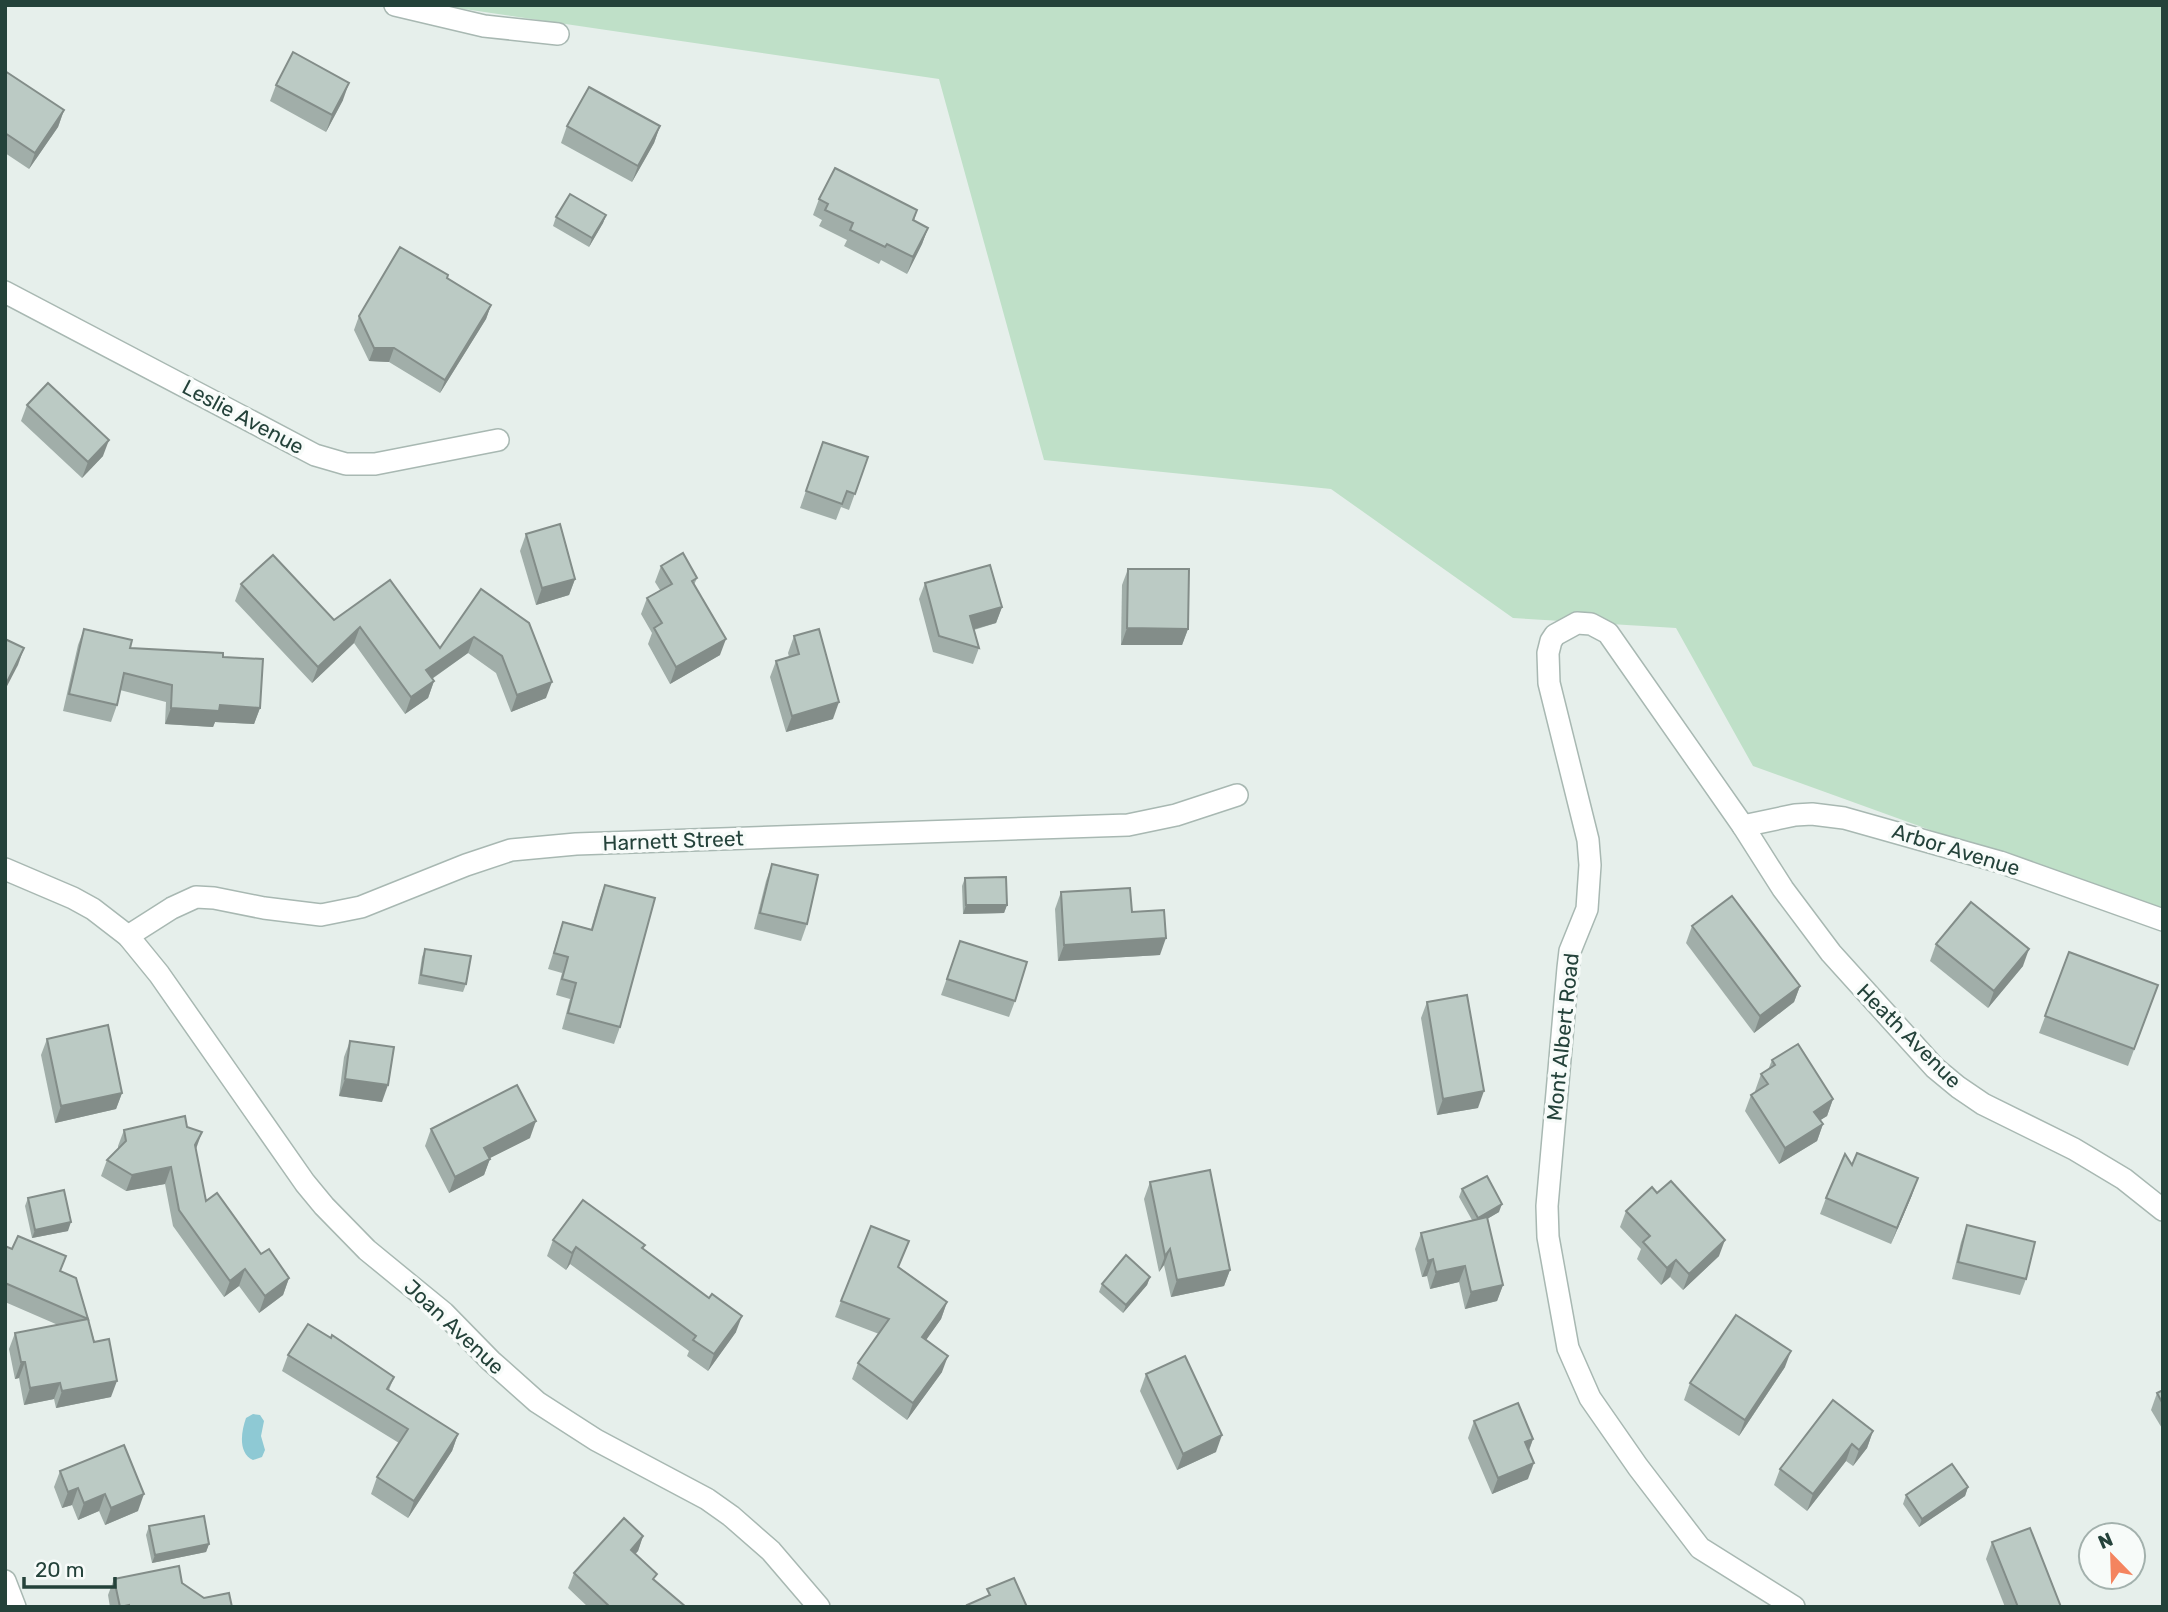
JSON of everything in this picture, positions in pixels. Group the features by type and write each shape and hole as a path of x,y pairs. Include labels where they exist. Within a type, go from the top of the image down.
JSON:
{"street":[{"path":"395,5 484,26 558,34"},
{"name":"Leslie Avenue","path":"5,292 315,455 346,464 375,464 498,440"},
{"name":"Mont Albert Road","path":"1743,826 1608,633 1591,624 1577,623 1555,635 1548,653 1549,684 1587,828 1590,865 1587,909 1570,951 1547,1206 1548,1237 1568,1348 1590,1398 1691,1538 1714,1558 1794,1607"},
{"name":"Harnett Street","path":"128,936 172,908 196,897 321,915 346,912 511,850 576,844 1128,825 1176,815 1237,795"},
{"name":"Arbor Avenue","path":"1743,826 1795,815 1844,818 2000,862 2163,920"},
{"name":"Heath Avenue","path":"1743,826 1783,888 1831,953 1935,1068 1983,1104 2074,1149 2124,1178 2163,1210"},
{"path":"5,869 83,903 113,922 128,936"},
{"name":"Joan Avenue","path":"128,936 159,974 305,1183 345,1229 444,1313 491,1361 537,1402 596,1440 707,1499 731,1516 771,1551 819,1607"},
{"path":"5,1581 15,1607"}],"green space":[{"path":"437,5 2163,5 2163,914 1753,766 1676,628 1513,618 1331,489 1044,460 939,79"}],"water":[{"path":"253,1414 260,1415 264,1421 261,1436 265,1450 262,1457 253,1460 248,1457 242,1442 246,1418"}],"building":[{"path":"293,52 349,83 332,115 276,85"},
{"path":"5,71 64,110 35,153 5,133"},
{"path":"589,87 660,126 638,166 567,126"},
{"path":"835,168 917,210 913,220 928,228 913,257 850,230 853,223 825,210 828,204 819,199"},
{"path":"570,194 606,215 592,238 556,217"},
{"path":"400,247 448,275 447,278 491,305 445,380 394,348 374,348 359,316"},
{"path":"48,383 109,440 88,462 27,405"},
{"path":"823,442 868,457 855,494 847,491 842,504 806,491"},
{"path":"560,524 575,579 542,588 526,534"},
{"path":"683,553 697,578 692,581 726,639 676,667 654,628 662,623 647,598 672,584 661,566"},
{"path":"273,555 334,620 390,580 440,648 481,589 529,623 552,682 517,695 502,656 474,637 426,670 434,681 411,697 360,627 318,667 241,584"},
{"path":"990,565 1002,607 970,616 979,648 939,636 925,583"},
{"path":"1128,569 1189,569 1188,629 1127,628"},
{"path":"84,629 132,640 130,648 223,653 223,657 263,659 260,708 220,705 219,711 171,708 172,685 124,673 117,705 69,694"},
{"path":"819,629 839,702 792,716 776,661 799,654 794,636"},
{"path":"5,639 24,648 5,686"},
{"path":"772,864 818,875 807,924 760,913"},
{"path":"1006,877 1007,905 966,905 965,878"},
{"path":"605,885 655,898 620,1027 568,1013 576,983 562,979 568,957 554,953 563,922 592,930"},
{"path":"1130,888 1132,912 1164,910 1166,938 1064,945 1061,892"},
{"path":"1732,896 1800,986 1760,1016 1692,926"},
{"path":"1971,902 2029,949 1994,991 1936,944"},
{"path":"960,941 1027,962 1015,1001 947,979"},
{"path":"425,949 471,956 466,984 421,975"},
{"path":"2069,952 2158,985 2134,1049 2045,1016"},
{"path":"1467,995 1484,1091 1443,1099 1427,1002"},
{"path":"108,1025 122,1093 61,1106 47,1039"},
{"path":"350,1041 394,1047 388,1085 345,1079"},
{"path":"1798,1044 1833,1099 1814,1112 1823,1124 1785,1148 1751,1095 1768,1084 1761,1074 1775,1065 1772,1060"},
{"path":"517,1085 536,1121 484,1148 490,1159 455,1177 431,1129"},
{"path":"185,1116 187,1127 202,1132 195,1145 206,1201 217,1193 261,1254 269,1249 289,1278 265,1296 245,1269 230,1281 179,1210 171,1167 132,1175 107,1160 126,1141 124,1130"},
{"path":"1857,1153 1918,1178 1897,1228 1826,1198 1845,1154 1852,1165"},
{"path":"1210,1170 1230,1270 1177,1280 1170,1249 1165,1256 1150,1182"},
{"path":"1487,1176 1502,1204 1478,1218 1462,1189"},
{"path":"1671,1181 1725,1240 1689,1274 1676,1260 1667,1268 1643,1242 1650,1236 1626,1211 1652,1187 1657,1193"},
{"path":"64,1190 71,1222 35,1230 28,1198"},
{"path":"583,1200 645,1245 642,1248 709,1298 712,1294 742,1316 714,1354 693,1340 696,1336 576,1247 572,1253 553,1240"},
{"path":"1487,1217 1503,1285 1471,1292 1465,1266 1436,1272 1433,1259 1428,1261 1421,1233"},
{"path":"1967,1225 2035,1242 2026,1279 1958,1262"},
{"path":"871,1226 909,1241 898,1267 947,1302 922,1337 948,1356 913,1403 858,1363 889,1319 841,1301"},
{"path":"18,1236 66,1256 60,1271 76,1278 88,1319 5,1283 5,1246 12,1249"},
{"path":"1126,1255 1150,1277 1126,1305 1102,1284"},
{"path":"1736,1315 1791,1351 1745,1420 1690,1383"},
{"path":"88,1319 94,1342 109,1339 117,1381 62,1391 60,1383 30,1388 15,1333"},
{"path":"308,1324 331,1338 332,1335 394,1377 387,1389 458,1434 414,1501 377,1477 408,1429 288,1355"},
{"path":"1185,1356 1222,1435 1183,1454 1146,1374"},
{"path":"2163,1390 2163,1404 2157,1393"},
{"path":"1833,1400 1873,1431 1859,1450 1852,1444 1813,1494 1780,1469"},
{"path":"1518,1403 1533,1439 1525,1442 1534,1463 1498,1478 1474,1421"},
{"path":"124,1445 144,1494 111,1508 105,1494 84,1503 78,1488 68,1492 60,1471"},
{"path":"1952,1464 1968,1487 1922,1519 1906,1495"},
{"path":"204,1516 209,1544 155,1555 149,1526"},
{"path":"624,1518 643,1536 631,1550 657,1574 653,1579 686,1607 610,1607 574,1573"},
{"path":"2030,1528 2061,1607 2018,1607 1992,1542"},
{"path":"179,1566 182,1583 204,1598 229,1593 232,1607 120,1607 114,1579"},
{"path":"1014,1578 1027,1607 968,1607 967,1605 990,1595 987,1589"}]}
